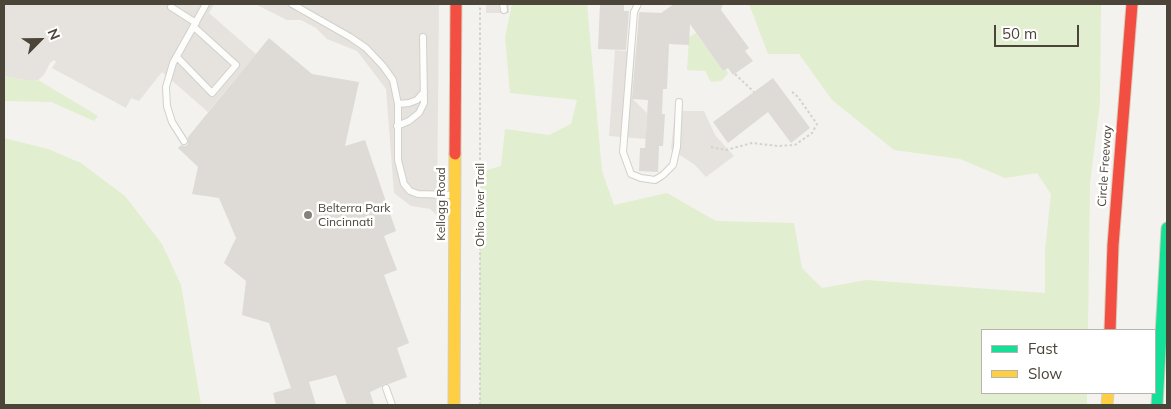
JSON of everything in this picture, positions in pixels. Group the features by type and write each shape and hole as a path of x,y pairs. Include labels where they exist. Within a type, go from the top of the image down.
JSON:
{"main road":[{"name":"Kellogg Road","path":"454,405 456,4"},
{"name":"Circle Freeway","path":"1110,329 1113,245 1132,4"},
{"path":"1157,405 1167,228"}],"lane":[{"path":"184,141 172,122 167,106 166,87 177,57 206,4"},
{"path":"292,4 366,48 393,80 398,104 398,160 404,184 410,191 418,194 455,195"},
{"path":"638,4 634,12 623,152 631,174 654,180 663,175 673,165 677,147 679,102"},
{"path":"171,7 195,25 236,65 212,93 177,57"},
{"path":"397,126 419,114 424,103 423,37"},
{"path":"398,104 409,104 417,100 424,92"},
{"path":"386,388 392,405"}],"path":[{"name":"Ohio River Trail","path":"480,4 480,405"},
{"path":"735,74 754,92"},
{"path":"711,147 726,150 752,143 778,146 795,145 812,133 817,124 798,97 790,90"}],"green space":[{"path":"512,4 587,4 602,171 614,205 667,193 716,221 794,223 802,268 822,288 866,280 1045,293 1045,250 1051,194 1037,173 1005,178 960,159 894,150 832,100 799,54 768,54 749,4 1101,4 1100,103 1090,183 1088,329 981,329 981,394 1087,394 1087,405 480,405 480,172 501,166 505,129 549,135 571,124 577,100 510,93 505,37"},
{"path":"696,33 723,71 726,69 728,74 721,81 711,82 705,71 687,70 689,37"},
{"path":"4,76 31,81 38,80 98,116 94,121 51,102 4,101"},
{"path":"4,138 48,149 81,163 125,196 162,244 181,285 201,405 4,405"}],"shaded area":[{"path":"4,4 214,4 209,13 256,54 208,112 162,72 139,101 131,98 126,108 52,68 56,62 54,60 50,63 44,75 38,80 31,81 4,76"},
{"path":"255,4 439,4 437,215 430,209 411,206 394,193 386,89 357,51 327,39 316,28 301,20 287,20"},
{"path":"486,4 509,4 509,13 486,13"},
{"path":"615,50 635,52 632,98 647,113 646,139 609,136"},
{"path":"675,111 704,111 715,135 734,156 706,177 695,165 671,149"}],"building":[{"path":"600,4 624,4 624,11 629,11 626,50 598,49"},
{"path":"674,4 723,4 721,10 749,48 745,51 753,61 733,75 728,68 723,71 690,24 689,45 669,44 667,89 663,89 662,114 665,114 663,146 659,146 658,172 639,171 640,148 645,148 648,100 632,99 639,13 661,13"},
{"name":"Belterra Park Cincinnati","path":"269,38 312,74 359,82 345,146 365,140 396,231 384,236 397,270 384,275 409,343 397,348 407,377 384,384 370,392 374,405 347,405 336,375 309,382 316,405 276,405 273,393 291,388 269,323 242,315 246,281 224,263 236,238 219,198 192,194 198,167 178,148 181,145 185,146 188,144 188,137"},
{"path":"773,78 810,128 791,143 768,112 728,143 713,122"}],"traffic: fast":[{"path":"1157,405 1167,228"}],"traffic: slow":[{"path":"454,405 455,154"},
{"path":"1107,405 1108,394"}],"traffic: jam":[{"path":"455,154 456,4"},
{"path":"1110,329 1113,245 1132,4"}],"place":[{"name":"Belterra Park Cincinnati","path":"308,215"}]}
